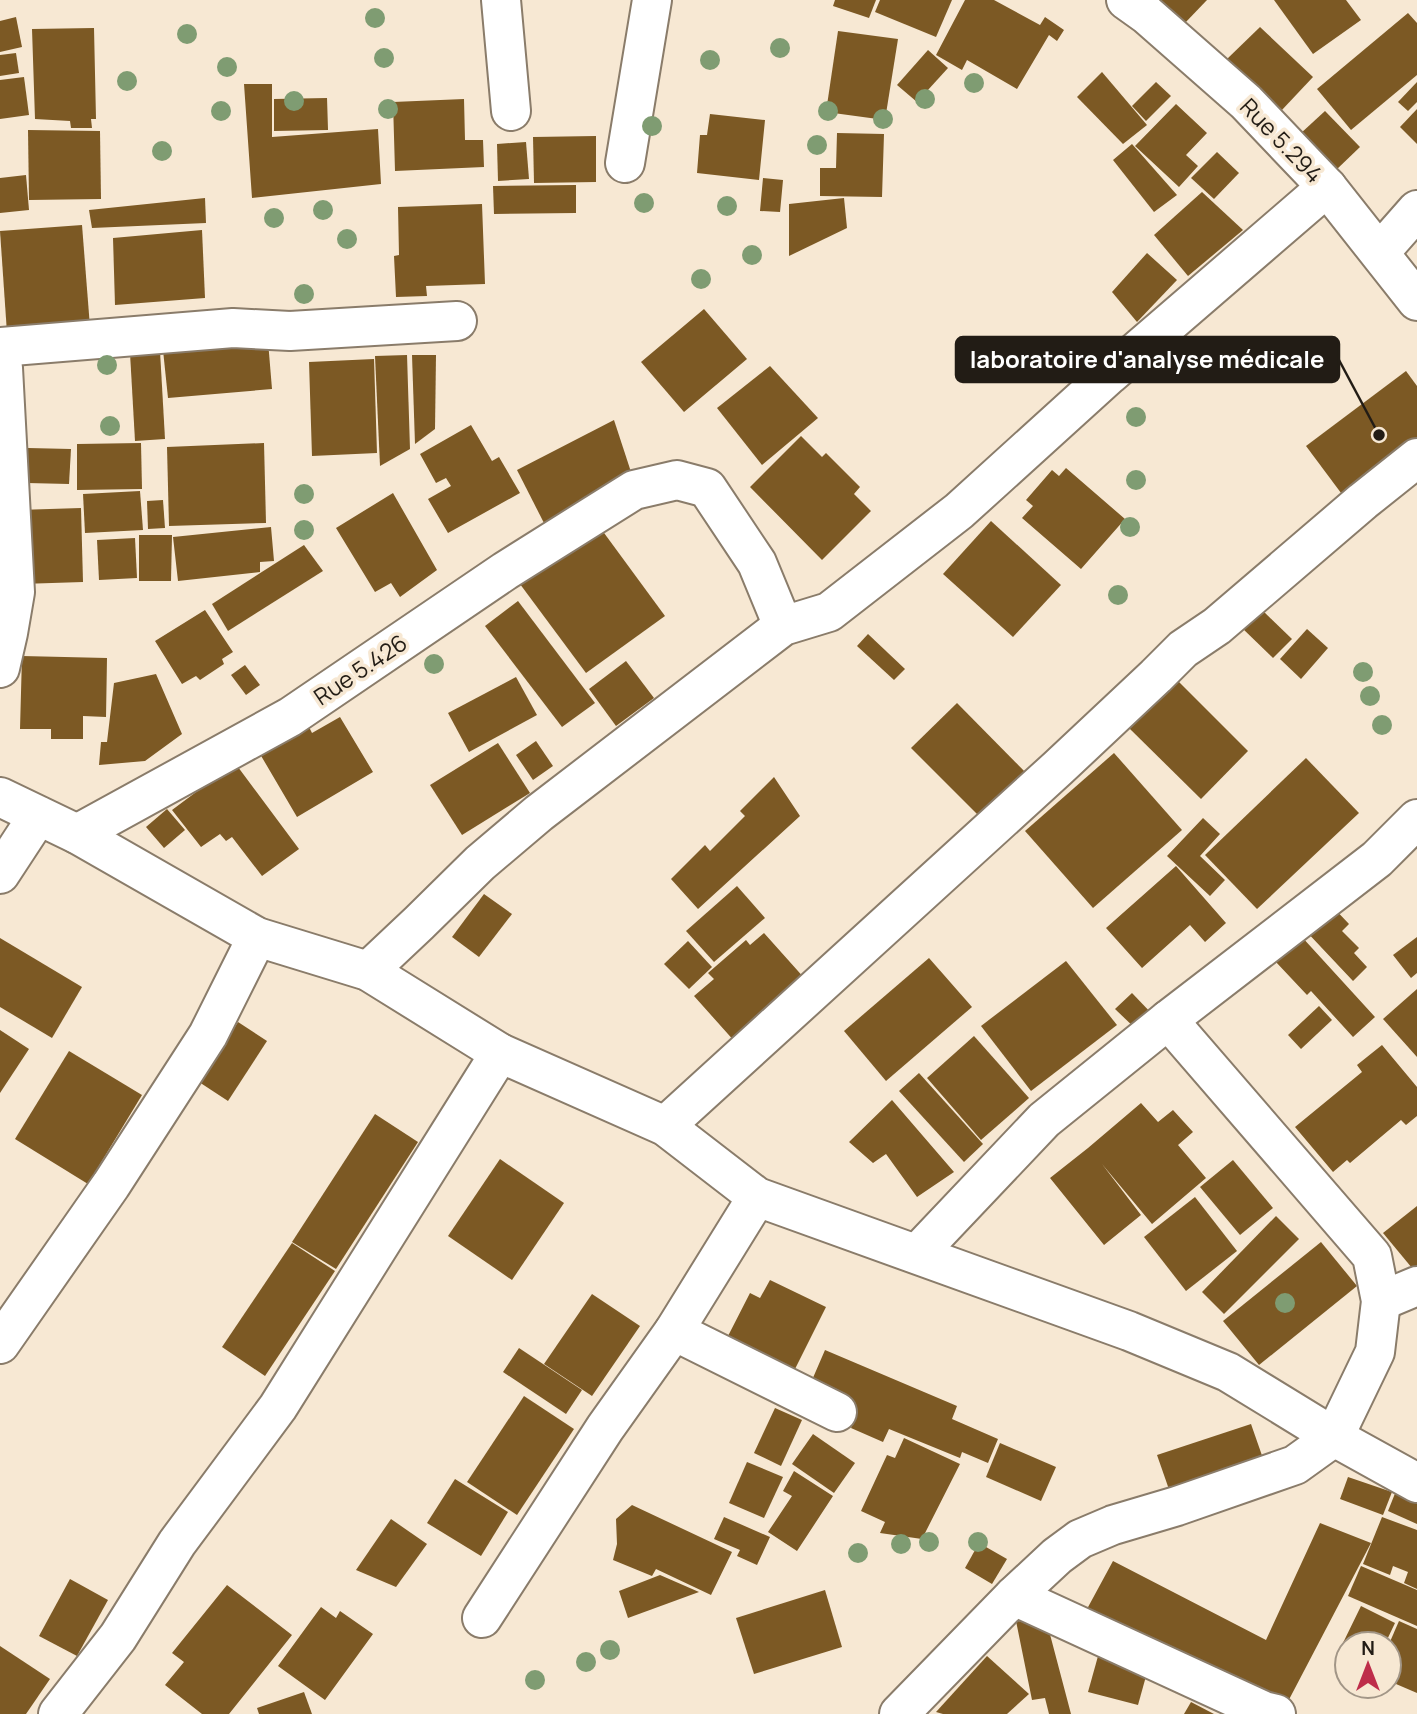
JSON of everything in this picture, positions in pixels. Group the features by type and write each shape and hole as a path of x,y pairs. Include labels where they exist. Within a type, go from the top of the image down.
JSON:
{"street":[{"path":"502,0 511,111"},
{"path":"625,163 652,0"},
{"name":"Rue 5.294","path":"1126,0 1147,15 1246,102 1326,187 1417,301"},
{"path":"368,971 480,863 539,813 783,626 829,612 959,511 1109,375 1326,187"},
{"path":"1380,252 1417,209"},
{"path":"0,347 233,328 290,331 457,321"},
{"path":"0,359 3,368 15,592 0,668"},
{"path":"665,1126 1058,768 1182,649 1217,626 1417,458"},
{"name":"Rue 5.426","path":"77,834 290,717 505,571 634,490 677,480 706,488 757,563 783,626"},
{"path":"0,797 77,834 257,937 368,971 500,1053 665,1126 757,1197 1129,1331 1228,1372 1334,1437 1417,1483"},
{"path":"0,874 38,816"},
{"path":"917,1254 1044,1120 1168,1020 1377,859 1417,819"},
{"path":"0,1344 111,1185 208,1035 257,937"},
{"path":"899,1714 1014,1596 1057,1556 1080,1539 1113,1525 1295,1465 1334,1437 1376,1352 1381,1301 1372,1256 1168,1020"},
{"path":"58,1714 118,1637 177,1543 278,1407 500,1053"},
{"path":"482,1618 605,1428 674,1331 757,1197"},
{"path":"1381,1301 1417,1286"},
{"path":"674,1331 837,1412"},
{"path":"1014,1596 1264,1711 1276,1714"}],"building":[{"path":"835,0 876,0 869,18 833,6"},
{"path":"880,0 952,0 936,37 875,12"},
{"path":"965,0 994,0 1040,25 1045,17 1064,30 1057,41 1049,35 1017,89 967,60 962,70 936,55"},
{"path":"1162,0 1207,0 1184,24"},
{"path":"1274,0 1346,0 1361,20 1313,54"},
{"path":"1408,13 1417,23 1417,75 1351,130 1317,89"},
{"path":"16,17 22,47 0,52 0,21"},
{"path":"1260,27 1313,77 1281,111 1226,60"},
{"path":"94,28 96,119 91,119 92,128 71,128 70,121 35,119 32,29"},
{"path":"838,31 898,39 885,120 826,112"},
{"path":"928,50 948,68 917,102 897,85"},
{"path":"16,53 19,73 0,76 0,55"},
{"path":"1102,72 1147,125 1123,144 1077,97"},
{"path":"24,77 29,115 0,119 0,80"},
{"path":"1156,82 1171,96 1146,121 1132,106"},
{"path":"1417,82 1417,102 1408,111 1398,102"},
{"path":"244,84 272,84 272,137 378,129 381,184 252,198"},
{"path":"327,98 328,130 274,131 274,99"},
{"path":"464,99 465,140 483,140 484,167 395,171 393,102"},
{"path":"1176,104 1207,133 1186,155 1198,166 1179,187 1135,146"},
{"path":"1417,109 1417,144 1400,127"},
{"path":"1325,111 1360,147 1335,171 1300,134"},
{"path":"710,114 765,120 759,180 697,173 700,135 707,135"},
{"path":"28,130 100,131 101,199 29,200"},
{"path":"837,133 884,134 882,197 820,196 820,168 836,168"},
{"path":"596,136 596,182 534,183 533,137"},
{"path":"526,142 529,179 498,181 497,144"},
{"path":"1132,144 1177,195 1154,212 1113,160"},
{"path":"1217,152 1239,173 1214,199 1191,178"},
{"path":"26,175 29,210 0,213 0,178"},
{"path":"763,178 783,180 780,212 760,211"},
{"path":"576,185 576,213 494,214 493,186"},
{"path":"1202,192 1243,230 1188,276 1154,235"},
{"path":"205,198 206,223 92,228 89,210"},
{"path":"844,198 847,228 789,256 789,204"},
{"path":"482,204 485,284 426,286 427,296 396,297 394,256 399,255 398,207"},
{"path":"82,225 90,327 7,333 0,231"},
{"path":"202,230 205,298 115,305 113,238"},
{"path":"1147,253 1177,280 1137,322 1112,292"},
{"path":"704,309 747,359 684,412 641,362"},
{"path":"268,341 272,389 168,398 163,350"},
{"path":"160,351 165,439 135,441 130,353"},
{"path":"407,355 410,449 380,466 375,356"},
{"path":"412,355 436,355 435,429 415,444"},
{"path":"374,359 377,453 312,456 309,362"},
{"path":"770,366 818,418 762,465 717,408"},
{"path":"1406,371 1417,386 1417,449 1347,501 1306,446"},
{"path":"614,420 632,475 545,525 517,470"},
{"path":"471,425 492,461 499,457 520,493 448,533 428,499 451,486 446,478 436,483 420,454"},
{"path":"801,436 822,457 826,453 860,487 854,494 871,511 822,560 750,487"},
{"path":"141,443 142,489 77,490 77,444"},
{"path":"264,443 266,523 169,526 167,447"},
{"path":"28,448 71,449 69,484 27,483"},
{"path":"1066,468 1125,519 1081,569 1022,518 1033,506 1026,500 1052,470 1059,476"},
{"path":"140,491 143,530 85,533 83,494"},
{"path":"393,493 437,570 400,597 391,583 375,592 336,528"},
{"path":"163,500 165,528 148,529 147,501"},
{"path":"81,508 83,582 21,584 18,510"},
{"path":"991,521 1061,585 1013,637 943,574"},
{"path":"596,522 665,616 586,673 517,580"},
{"path":"271,527 274,561 260,562 260,572 178,581 173,537"},
{"path":"139,535 172,535 171,581 139,581"},
{"path":"135,538 137,578 99,580 97,540"},
{"path":"304,545 323,571 228,631 212,604"},
{"path":"518,601 595,703 562,727 485,626"},
{"path":"1260,608 1292,639 1273,658 1241,627"},
{"path":"205,610 233,652 222,659 224,664 200,680 196,676 182,684 155,641"},
{"path":"1307,629 1328,648 1301,679 1280,659"},
{"path":"868,634 905,669 894,680 857,646"},
{"path":"22,656 107,658 106,717 83,716 83,739 51,739 51,729 20,729"},
{"path":"626,661 654,698 616,726 589,689"},
{"path":"245,665 260,685 246,695 231,675"},
{"path":"156,674 182,734 145,761 99,765 101,742 107,742 114,683"},
{"path":"516,677 537,715 469,752 448,713"},
{"path":"1176,679 1248,751 1201,799 1129,728"},
{"path":"957,703 1031,778 986,823 911,748"},
{"path":"340,717 373,772 297,817 260,754 308,725 312,733"},
{"path":"536,741 553,766 533,780 516,755"},
{"path":"498,743 530,793 462,835 430,785"},
{"path":"1114,753 1182,830 1093,908 1025,831"},
{"path":"1306,758 1359,813 1257,909 1205,855"},
{"path":"235,763 299,849 262,876 232,837 226,841 220,834 201,847 172,810"},
{"path":"774,777 800,816 698,909 671,879 705,845 710,851 745,816 740,811"},
{"path":"167,809 185,830 164,848 146,827"},
{"path":"1203,818 1220,834 1200,856 1225,880 1210,896 1167,856"},
{"path":"1176,866 1226,923 1205,942 1190,925 1142,968 1106,928"},
{"path":"737,886 765,918 714,962 686,931"},
{"path":"484,894 512,914 479,957 452,937"},
{"path":"1330,904 1349,924 1342,931 1359,948 1354,953 1367,967 1353,981 1304,929"},
{"path":"764,933 806,980 736,1043 694,996 714,979 708,973 746,940 750,945"},
{"path":"1301,936 1375,1017 1353,1037 1311,991 1307,995 1275,961"},
{"path":"1417,937 1417,973 1411,978 1393,955"},
{"path":"0,938 82,987 52,1038 0,1007"},
{"path":"688,941 712,967 689,989 664,964"},
{"path":"929,958 972,1007 886,1081 844,1031"},
{"path":"1066,961 1117,1025 1031,1091 981,1026"},
{"path":"1417,989 1417,1057 1383,1019"},
{"path":"1132,993 1154,1016 1138,1031 1115,1009"},
{"path":"1319,1006 1332,1020 1301,1049 1288,1035"},
{"path":"238,1022 267,1041 228,1101 199,1082"},
{"path":"0,1030 29,1049 0,1093"},
{"path":"974,1036 1029,1098 981,1140 927,1078"},
{"path":"1382,1045 1417,1087 1417,1116 1406,1125 1401,1120 1350,1163 1347,1160 1333,1172 1295,1127 1362,1072 1357,1065"},
{"path":"69,1051 142,1095 88,1184 15,1139"},
{"path":"919,1073 983,1144 964,1162 899,1091"},
{"path":"892,1100 954,1172 917,1197 886,1154 873,1163 849,1142"},
{"path":"1141,1103 1158,1122 1173,1110 1193,1132 1178,1145 1206,1178 1152,1224 1102,1164 1141,1215 1104,1245 1050,1178"},
{"path":"375,1114 418,1142 336,1269 292,1242"},
{"path":"500,1159 564,1203 512,1280 448,1236"},
{"path":"1233,1160 1273,1208 1240,1235 1200,1187"},
{"path":"1195,1197 1237,1251 1186,1291 1144,1237"},
{"path":"1417,1206 1417,1274 1383,1233"},
{"path":"1276,1216 1299,1239 1224,1314 1202,1292"},
{"path":"1321,1242 1357,1286 1259,1365 1223,1321"},
{"path":"292,1243 335,1271 265,1376 222,1347"},
{"path":"770,1280 826,1307 790,1379 728,1336 750,1293 760,1298"},
{"path":"592,1294 640,1326 592,1396 544,1364"},
{"path":"519,1348 582,1390 566,1414 503,1372"},
{"path":"825,1350 957,1406 952,1419 998,1439 988,1463 962,1452 960,1458 889,1429 883,1442 851,1428 856,1415 806,1394"},
{"path":"524,1396 574,1429 517,1515 467,1482"},
{"path":"775,1408 802,1420 781,1466 754,1453"},
{"path":"1251,1424 1266,1467 1172,1498 1157,1455"},
{"path":"813,1434 855,1463 834,1493 792,1464"},
{"path":"904,1438 960,1464 922,1539 880,1533 885,1522 861,1511 887,1455 895,1458"},
{"path":"1000,1443 1056,1467 1041,1501 986,1477"},
{"path":"747,1462 783,1477 764,1518 729,1503"},
{"path":"794,1471 833,1496 797,1551 768,1532 792,1496 783,1491"},
{"path":"1348,1477 1392,1492 1383,1515 1340,1499"},
{"path":"455,1479 508,1512 481,1556 427,1523"},
{"path":"1396,1491 1417,1500 1417,1524 1388,1511"},
{"path":"632,1505 732,1552 711,1595 656,1569 652,1576 613,1560 617,1544 616,1519"},
{"path":"724,1517 770,1537 757,1565 737,1556 740,1550 714,1539"},
{"path":"1382,1517 1417,1530 1417,1589 1404,1583 1408,1572 1393,1566 1390,1575 1363,1564"},
{"path":"391,1519 427,1544 396,1587 356,1570"},
{"path":"1320,1523 1371,1543 1283,1711 1087,1609 1113,1561 1266,1640"},
{"path":"979,1543 1007,1559 992,1584 965,1568"},
{"path":"1361,1566 1417,1590 1417,1626 1348,1596"},
{"path":"660,1575 699,1592 628,1618 619,1591"},
{"path":"70,1579 108,1600 77,1656 39,1636"},
{"path":"227,1585 292,1635 229,1714 202,1714 165,1685 184,1662 172,1653"},
{"path":"825,1590 842,1647 754,1674 736,1618"},
{"path":"1361,1606 1395,1623 1392,1630 1349,1630"},
{"path":"321,1607 336,1618 340,1611 373,1634 325,1700 278,1666"},
{"path":"1016,1621 1047,1623 1071,1714 1049,1714 1045,1698 1032,1700"},
{"path":"1399,1621 1417,1629 1417,1693 1403,1687 1403,1630 1395,1630"},
{"path":"0,1646 50,1679 26,1714 0,1714"},
{"path":"1100,1649 1148,1669 1138,1705 1088,1692"},
{"path":"987,1656 1029,1694 1007,1714 936,1712"},
{"path":"304,1692 312,1714 259,1714 257,1708"},
{"path":"1191,1702 1214,1714 1184,1714"}],"place":[{"name":"laboratoire d'analyse médicale","path":"1379,435"}]}
